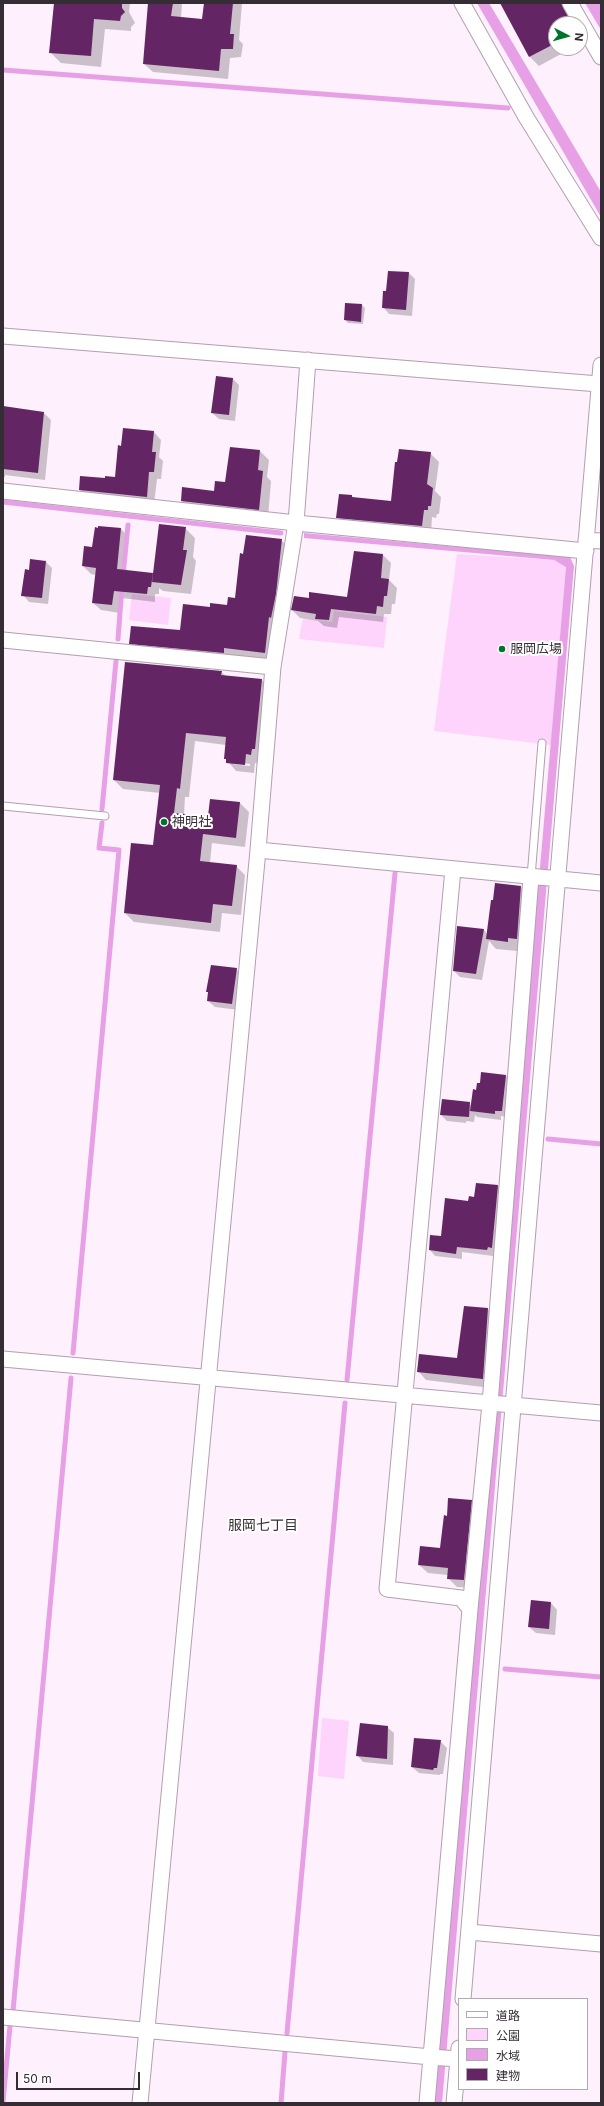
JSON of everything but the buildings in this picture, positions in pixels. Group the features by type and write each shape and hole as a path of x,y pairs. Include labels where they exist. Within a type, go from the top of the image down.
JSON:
{"street":[{"path":"462,3 526,116 601,238"},
{"path":"570,3 601,57"},
{"path":"3,336 599,384"},
{"path":"140,2103 258,850 273,667 296,523 308,360"},
{"path":"463,1998 558,880 591,544 601,365"},
{"path":"3,491 296,523 591,544"},
{"path":"3,640 273,667"},
{"path":"258,850 601,883"},
{"path":"453,868 387,1589 461,1598 470,1609"},
{"path":"427,2103 470,1609 491,1404 531,877"},
{"path":"3,1360 601,1413"},
{"path":"469,1932 601,1944"},
{"path":"3,2017 147,2029 431,2057 458,2054"},
{"path":"454,2103 458,2064"}],"lane":[{"path":"531,877 542,743"},
{"path":"3,806 105,816"}],"green space":[{"name":"服岡広場","path":"457,554 554,560 566,567 551,745 434,731"},
{"path":"132,594 171,598 168,625 129,620"},
{"path":"334,611 387,617 384,648 299,639 303,619 332,622"},
{"path":"322,1718 349,1721 344,1779 318,1776"}],"water":[{"path":"477,3 489,3 601,192 601,217"},
{"path":"585,3 601,3 601,30"},
{"path":"304,533 570,557 574,566 442,2103 433,2103 566,567 554,560 304,538"}],"waterway":[{"path":"3,70 508,108"},
{"path":"3,502 281,533"},
{"path":"123,576 128,525"},
{"path":"118,639 122,586"},
{"path":"102,809 116,661"},
{"path":"73,1353 119,850 99,848 102,823"},
{"path":"347,1380 395,873"},
{"path":"548,1139 601,1144"},
{"path":"13,2011 71,1378"},
{"path":"287,2033 345,1403"},
{"path":"505,1669 601,1677"},
{"path":"3,2102 10,2026"},
{"path":"281,2103 285,2052"}],"place":[{"name":"服岡広場","path":"502,649"},
{"name":"神明社","path":"164,822"}],"district":[{"name":"服岡七丁目","path":"263,1526"}]}
